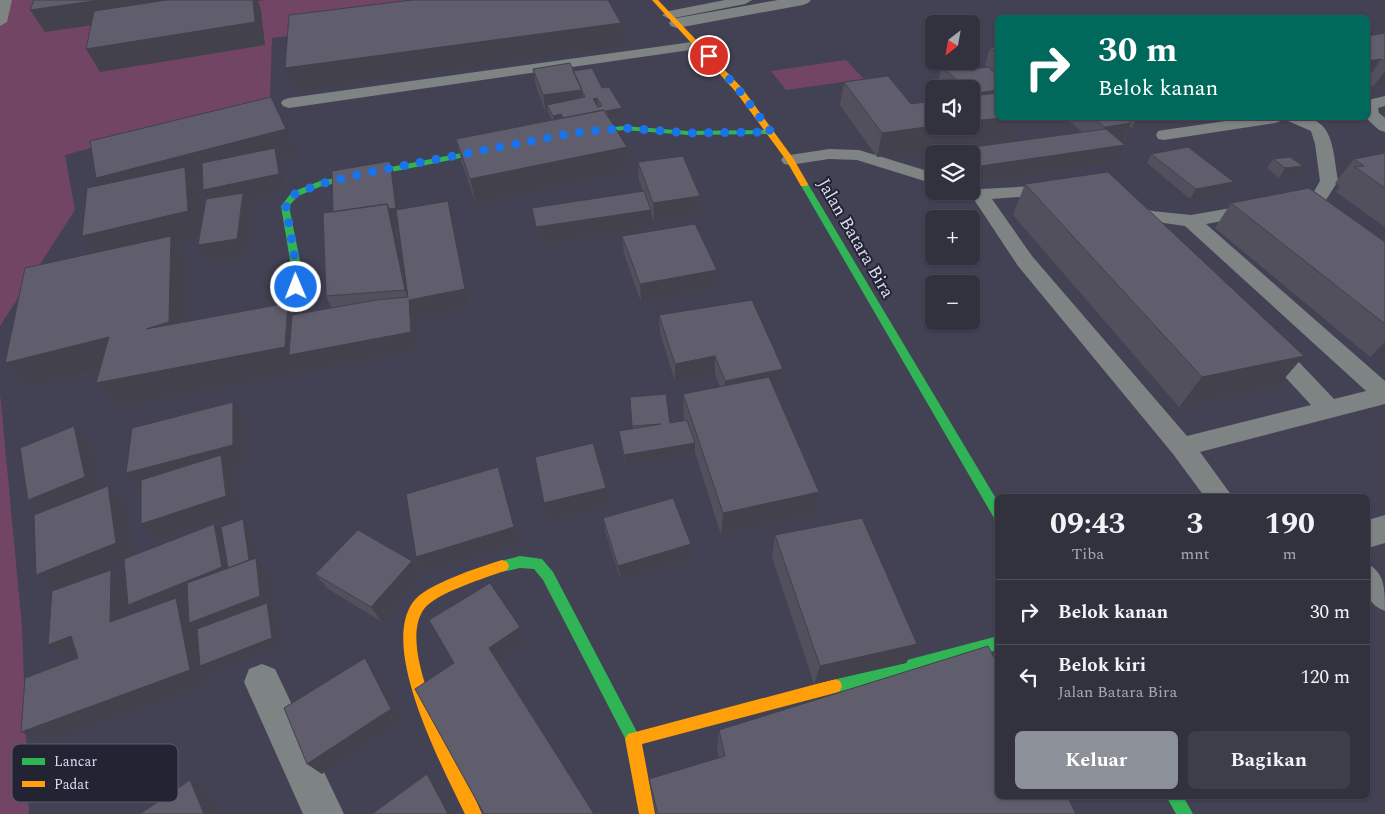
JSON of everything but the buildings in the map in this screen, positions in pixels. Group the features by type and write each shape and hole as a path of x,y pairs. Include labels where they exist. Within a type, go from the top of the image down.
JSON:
{"street":[{"name":"Jalan Batara Bira","path":"655,0 739,90 790,160 995,509"},
{"path":"673,19 803,0"},
{"path":"563,135 624,128 688,133 771,132"},
{"path":"296,287 296,266 286,206 288,200 295,194 320,184 365,173 507,146"},
{"path":"1370,533 1385,529"},
{"path":"474,814 418,691 408,644 409,626 416,608 426,599 469,578 519,562 537,563 548,576 633,739 647,814"},
{"path":"633,739 995,644"},
{"path":"262,682 324,814"},
{"path":"1176,799 1185,814"}],"lane":[{"path":"0,22 5,0"},
{"path":"673,19 745,0"},
{"path":"288,103 699,45"},
{"path":"1382,104 1370,104 1370,113 1385,127"},
{"path":"1164,136 1263,120"},
{"path":"1114,202 1149,216 1191,221 1326,204 1329,182 1322,139 1318,128 1301,120"},
{"path":"790,160 829,154 859,155 925,176"},
{"path":"980,193 1074,189"},
{"path":"980,200 1025,261 1182,447 1217,494"},
{"path":"1149,216 1169,238"},
{"path":"1191,221 1385,395"},
{"path":"1256,330 1329,409"},
{"path":"1182,447 1385,395"},
{"path":"1370,579 1385,598"}],"shaded area":[{"path":"0,0 556,0 272,38 270,98 65,155 75,210 0,326"},
{"path":"846,60 864,79 786,90 771,71"},
{"path":"0,393 22,627 26,744 12,744 12,802 29,802 29,814 0,814"}],"traffic: fast":[{"path":"579,132 624,128 688,133 771,132"},
{"path":"296,287 296,266 285,206 287,201 295,194 320,184 497,148"},
{"path":"804,184 995,509"},
{"path":"502,566 520,562 537,563 548,576 633,739"},
{"path":"835,686 995,644"},
{"path":"1176,799 1185,814"}],"traffic: slow":[{"path":"655,0 739,90 790,160 804,184"},
{"path":"474,814 439,741 427,711 417,681 411,653 410,628 417,607 422,601 456,583 502,566"},
{"path":"647,814 633,739 835,686"}],"route":[{"path":"296,287 296,266 286,206 288,200 304,189 365,173 608,128 688,133 771,132 739,90 709,56"}]}
